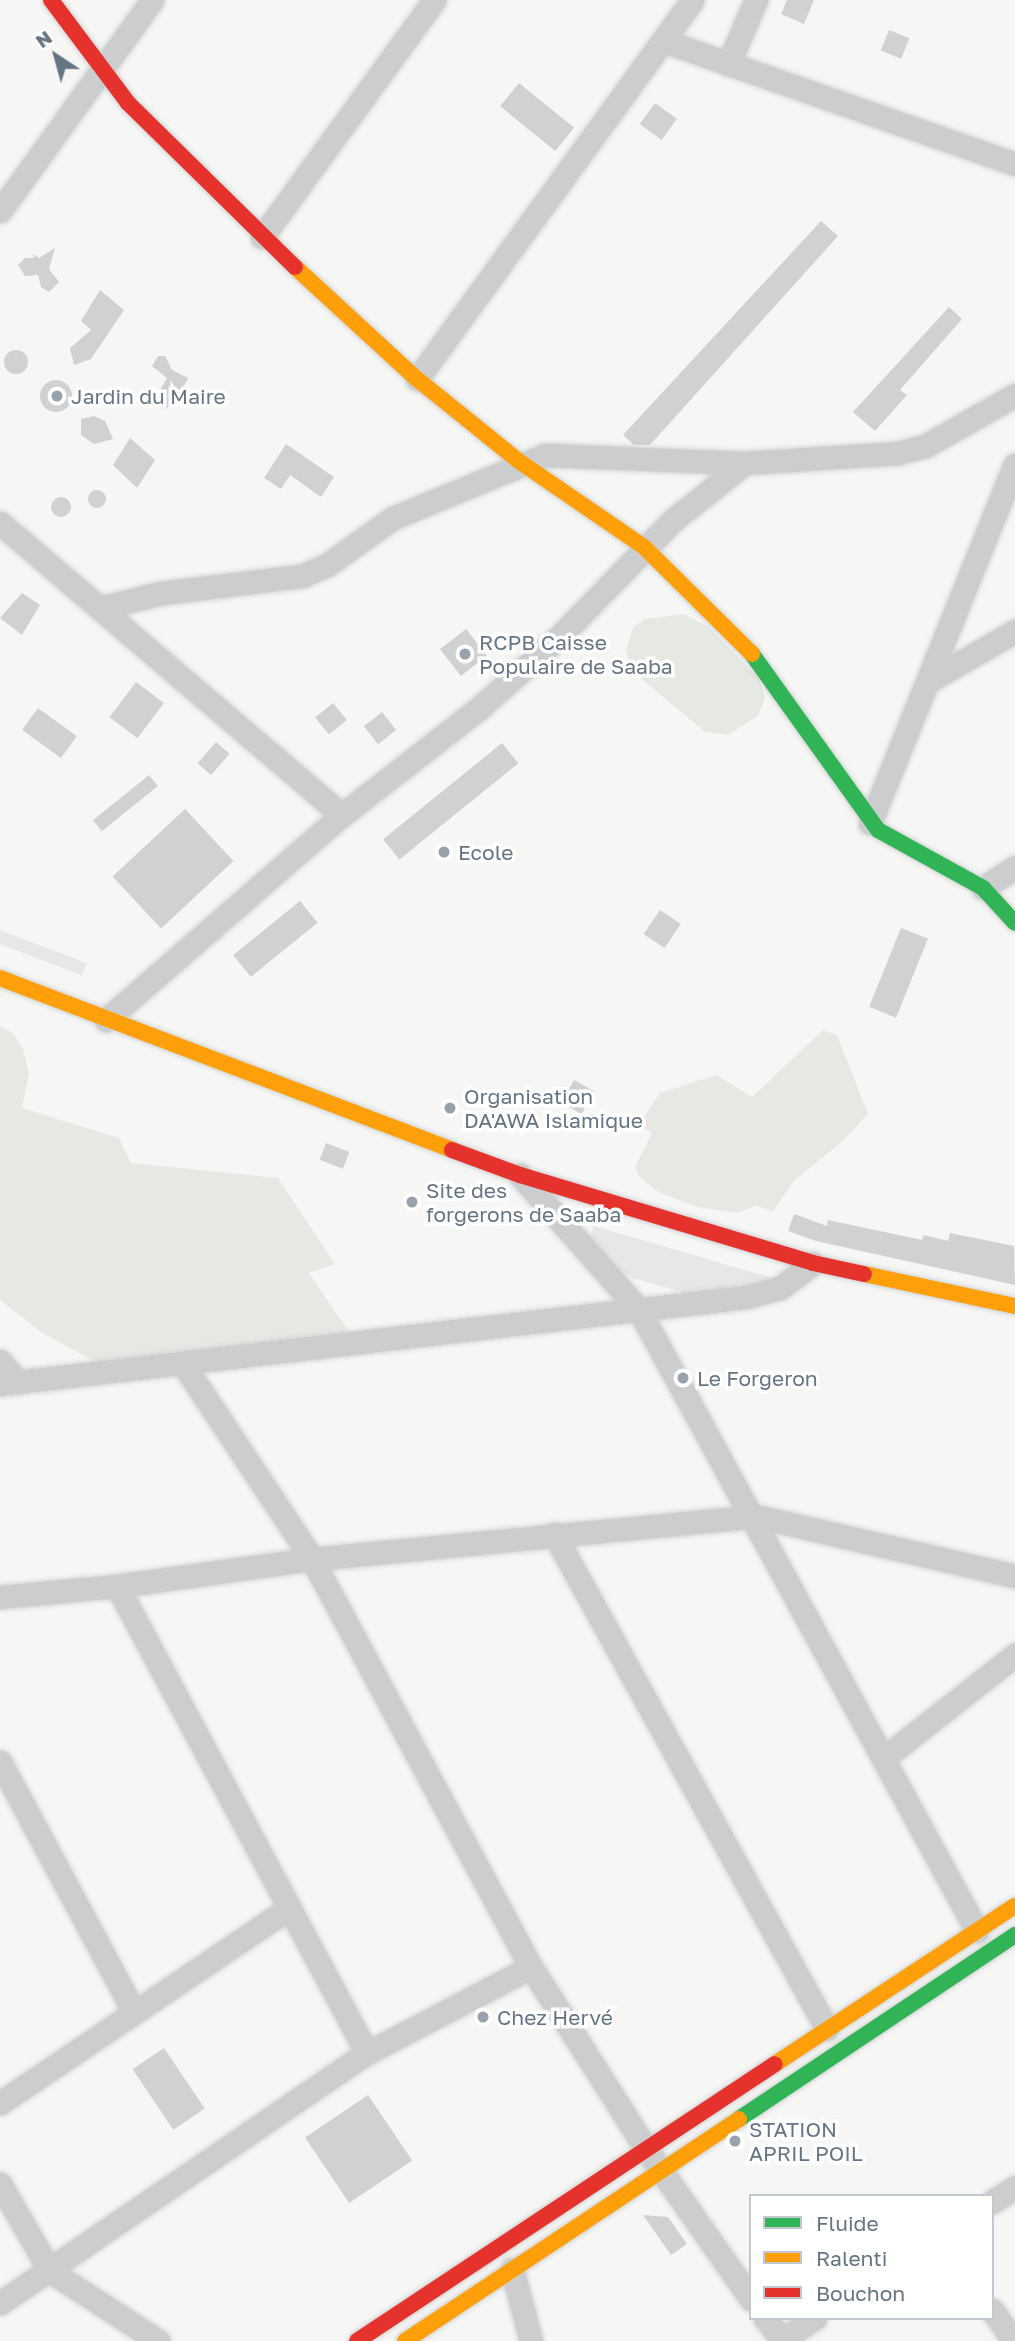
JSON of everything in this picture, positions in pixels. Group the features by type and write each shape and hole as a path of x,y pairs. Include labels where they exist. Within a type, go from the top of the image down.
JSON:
{"street":[{"path":"51,0 105,68 128,103 262,237 417,379 520,463 644,547 766,670 870,823 983,888 1015,923"},
{"path":"0,211 152,0"},
{"path":"262,237 434,0"},
{"path":"417,379 692,0"},
{"path":"728,64 756,0"},
{"path":"664,40 1015,164"},
{"path":"100,608 160,593 302,576 327,565 393,518 520,463 558,454 745,463 898,453 925,446 1015,395"},
{"path":"106,1020 342,815 477,710 558,638 644,547 745,463"},
{"path":"870,823 1015,465"},
{"path":"0,523 342,815"},
{"path":"927,682 1015,631"},
{"path":"983,888 1015,867"},
{"path":"0,978 520,1175 813,1263 1015,1306"},
{"path":"520,1175 639,1310 755,1516 977,1931"},
{"path":"0,1360 9,1383 639,1310 746,1297 780,1288 813,1263"},
{"path":"183,1364 312,1559 531,1967 646,2149 749,2296"},
{"path":"0,1597 117,1586 312,1559 755,1516 1015,1576"},
{"path":"554,1535 827,2029"},
{"path":"117,1586 367,2053"},
{"path":"884,1758 1015,1655"},
{"path":"0,1762 134,2012"},
{"path":"357,2341 1015,1906"},
{"path":"0,2102 288,1909"},
{"path":"405,2341 1015,1935"},
{"path":"0,2303 367,2053 531,1967"},
{"path":"0,2184 50,2271 158,2341"},
{"path":"994,2201 1015,2187"},
{"path":"512,2269 531,2341"},
{"path":"994,2313 1014,2341"},
{"path":"766,2320 782,2341 812,2320"}],"shaded area":[{"path":"684,614 710,628 759,679 765,698 758,716 728,735 705,732 631,670 626,650 633,628 645,619"},
{"path":"0,930 87,963 82,975 0,944"},
{"path":"0,1026 13,1033 23,1049 29,1074 22,1108 119,1138 131,1163 278,1178 335,1264 309,1273 355,1341 108,1369 41,1332 0,1300"},
{"path":"823,1030 837,1035 868,1114 844,1140 794,1181 773,1211 756,1206 736,1213 698,1207 658,1192 639,1176 635,1167 652,1133 639,1125 660,1093 716,1075 752,1097"},
{"path":"594,1226 769,1277 766,1290 691,1295 630,1277 586,1246"}],"building":[{"path":"787,0 814,0 804,24 781,14"},
{"path":"889,30 909,38 901,59 881,50"},
{"path":"519,83 574,128 555,151 500,106"},
{"path":"655,103 677,119 662,140 640,124"},
{"path":"821,221 838,236 650,445 634,445 623,435"},
{"path":"55,248 49,269 59,282 49,292 41,287 38,275 25,276 18,265 25,258 34,258 33,254 39,258"},
{"path":"100,290 124,310 91,359 74,365 70,348 91,330 81,321"},
{"path":"949,307 962,319 900,390 907,395 875,431 853,412"},
{"path":"16,350 25,353 28,362 25,371 16,374 7,371 4,362 7,353"},
{"path":"158,356 165,356 172,370 188,378 185,387 173,392 173,403 166,409 153,402 167,378 152,366"},
{"path":"56,380 68,384 72,396 68,408 56,412 44,408 40,396 44,384"},
{"path":"94,416 105,421 113,439 94,444 81,435 81,419"},
{"path":"130,438 155,460 137,488 113,465"},
{"path":"286,444 334,477 321,497 290,475 281,489 264,478"},
{"path":"97,490 103,493 106,499 103,505 97,508 91,505 88,499 91,493"},
{"path":"61,497 68,500 71,507 68,514 61,517 54,514 51,507 54,500"},
{"path":"22,593 40,605 22,635 0,618"},
{"path":"466,629 487,656 461,676 440,649"},
{"path":"136,682 164,703 137,738 110,717"},
{"path":"333,703 347,720 329,735 315,717"},
{"path":"38,708 77,736 61,758 22,730"},
{"path":"382,712 396,730 378,744 364,726"},
{"path":"216,742 230,754 211,775 198,763"},
{"path":"502,743 518,763 399,859 383,839"},
{"path":"149,775 158,786 102,831 93,820"},
{"path":"185,809 233,861 161,928 113,877"},
{"path":"300,901 318,923 251,977 233,955"},
{"path":"660,910 681,924 665,948 644,934"},
{"path":"901,928 928,939 896,1018 869,1007"},
{"path":"574,1080 594,1091 582,1114 561,1103"},
{"path":"326,1143 349,1152 343,1169 320,1160"},
{"path":"794,1214 827,1226 828,1220 922,1240 924,1235 948,1241 950,1233 1014,1246 1015,1285 816,1241 788,1231"},
{"path":"164,2048 205,2109 173,2130 132,2069"},
{"path":"368,2095 412,2160 349,2203 305,2137"},
{"path":"643,2215 668,2217 687,2244 671,2255"}],"traffic: fast":[{"path":"752,654 878,830 983,888 1015,923"},
{"path":"739,2119 1015,1935"}],"traffic: slow":[{"path":"295,267 417,379 520,462 644,547 752,654"},
{"path":"0,978 452,1150"},
{"path":"864,1274 1015,1306"},
{"path":"775,2064 1015,1906"},
{"path":"405,2341 739,2119"}],"traffic: jam":[{"path":"51,0 128,103 295,267"},
{"path":"452,1150 520,1175 813,1263 864,1274"},
{"path":"357,2341 775,2064"}],"place":[{"name":"Jardin du Maire","path":"57,396"},
{"name":"RCPB Caisse Populaire de Saaba","path":"465,654"},
{"name":"Ecole","path":"444,852"},
{"name":"Organisation DA'AWA Islamique","path":"450,1108"},
{"name":"Site des forgerons de Saaba","path":"412,1202"},
{"name":"Le Forgeron","path":"683,1378"},
{"name":"Chez Hervé","path":"483,2017"},
{"name":"STATION APRIL POIL","path":"735,2141"}]}
